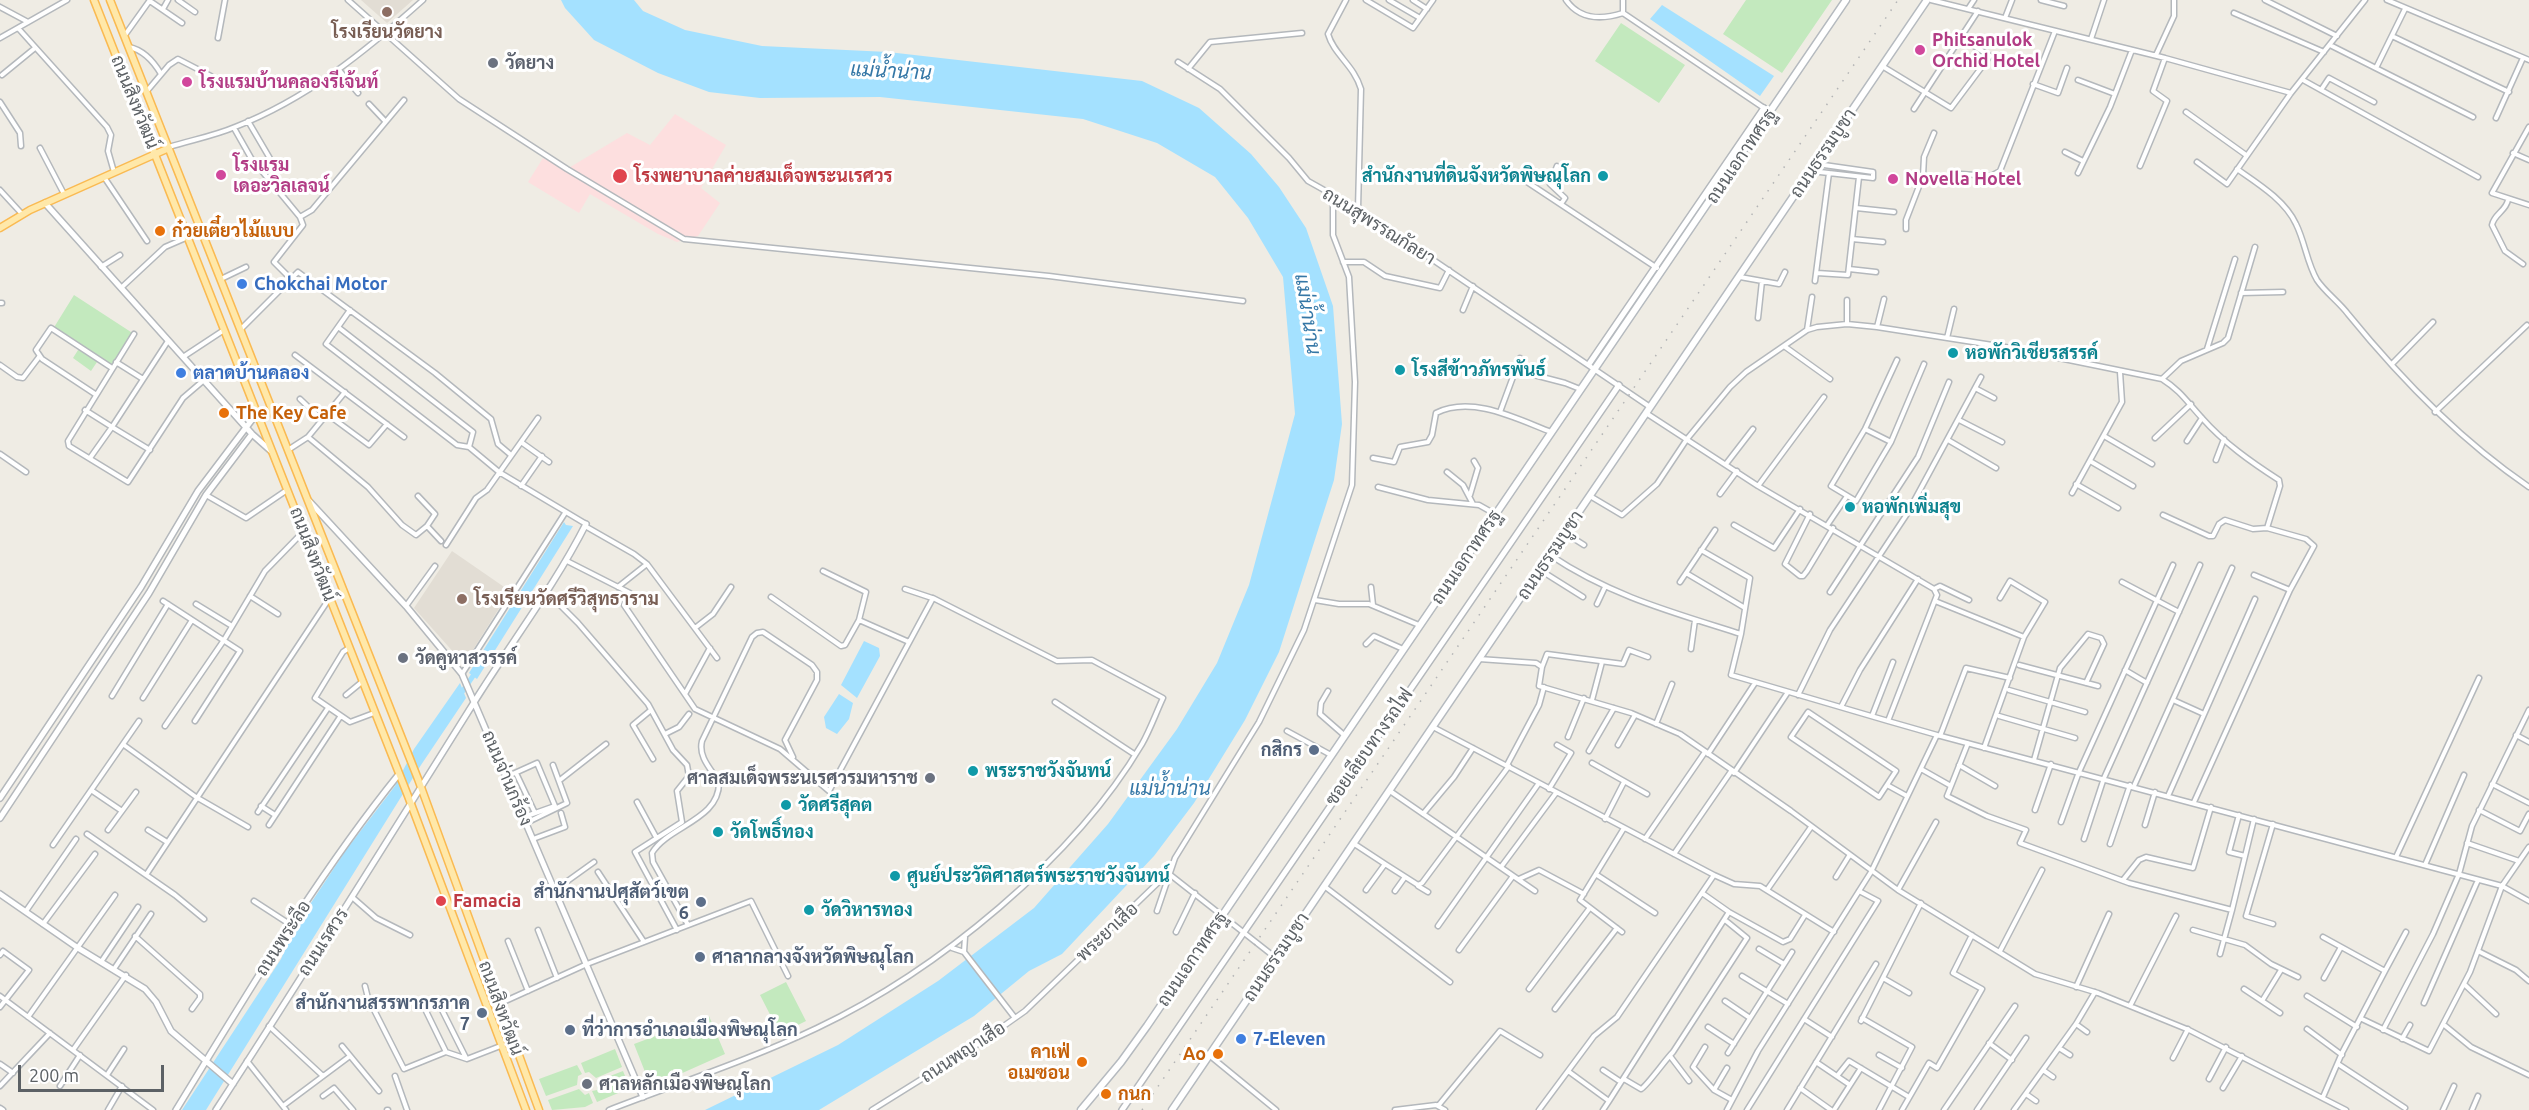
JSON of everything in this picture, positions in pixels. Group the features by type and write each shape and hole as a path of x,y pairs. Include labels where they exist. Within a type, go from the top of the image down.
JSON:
{"main road":[{"name":"ถนนสิงหวัฒน์","path":"94,0 408,796 526,1110"},
{"name":"ถนนสิงหวัฒน์","path":"110,0 418,779 539,1110"},
{"name":"ถนนเอกาทศรฐ","path":"1081,1110 1121,1062 1551,432 1663,272 1846,0"},
{"name":"ถนนธรรมบูชา","path":"1172,1110 1929,0"},
{"path":"0,228 22,214 64,194 169,148"},
{"path":"489,1007 500,1003"}],"street":[{"path":"0,38 67,0"},
{"path":"163,9 168,0"},
{"path":"178,0 195,12"},
{"path":"218,38 225,0"},
{"path":"348,0 459,99 567,169 684,239 1049,276 1243,301"},
{"path":"169,148 234,128 305,94 386,33 423,0"},
{"path":"1346,0 1328,34 1338,52 1356,72 1361,89 1358,209"},
{"path":"1366,0 1413,28 1433,0"},
{"path":"1389,0 1420,18"},
{"path":"1413,0 1426,9"},
{"path":"1566,0 1578,13 1587,16 1609,17 1623,13 1771,112"},
{"path":"1623,0 1623,13"},
{"path":"1929,0 2156,55 2291,93"},
{"path":"1968,9 1974,0"},
{"path":"2005,18 2012,0"},
{"path":"2041,0 2064,6"},
{"path":"2091,39 2104,0"},
{"path":"2156,55 2174,16 2174,0"},
{"path":"2265,0 2337,36"},
{"path":"2197,162 2227,184 2291,93 2365,0"},
{"path":"2387,0 2529,60"},
{"path":"124,36 150,1 182,23"},
{"path":"0,7 28,22"},
{"path":"2376,68 2405,9"},
{"path":"1914,109 1978,11"},
{"path":"2234,14 2324,52"},
{"path":"18,28 107,127 111,135 108,152 114,172"},
{"path":"1923,176 1946,181 1961,174 1997,175 2016,133 2033,83 2055,31"},
{"path":"1188,69 1210,42 1302,33"},
{"path":"2392,36 2510,92"},
{"path":"1882,66 1951,108 1990,56 1961,38"},
{"path":"2330,45 2473,117"},
{"path":"129,47 137,49 146,56 161,74"},
{"path":"2,75 35,48"},
{"path":"2078,173 2115,94 2132,50"},
{"path":"147,92 178,58 211,76"},
{"path":"2140,166 2167,101 2153,92 2165,58"},
{"path":"2496,118 2510,92 2523,58"},
{"name":"ถนนสุพรรณกัลยา","path":"1178,62 1220,89 1289,158 1308,181 1358,209 1589,364 1687,439 1758,486 1828,524 1934,589 1940,586 1969,600"},
{"path":"2033,83 2058,93 2067,68"},
{"path":"339,70 358,93"},
{"path":"2320,90 2329,78 2374,102"},
{"path":"2078,80 2115,94"},
{"path":"2302,80 2478,177"},
{"path":"300,217 312,210 404,100"},
{"path":"0,102 20,133 21,146"},
{"path":"369,104 385,121"},
{"path":"1589,364 1764,108"},
{"path":"2186,112 2246,155"},
{"path":"248,121 272,162"},
{"path":"234,128 251,158 300,217 303,225 274,262 291,279"},
{"path":"2529,128 2492,193 2529,205"},
{"path":"1906,229 1906,220 1923,176 1924,158 1934,133"},
{"path":"40,148 64,194"},
{"path":"2065,152 2083,161"},
{"path":"2513,153 2529,160"},
{"path":"1811,171 1873,178 1873,172 1816,164"},
{"path":"1557,166 1550,184 1565,198 1561,204"},
{"path":"2236,169 2269,192 2290,215 2318,280 2368,340 2435,412 2464,438 2529,487"},
{"path":"1509,170 1663,272"},
{"path":"1815,281 1829,173"},
{"path":"103,176 147,241"},
{"path":"1817,273 1848,275 1859,177"},
{"path":"0,190 22,214"},
{"path":"1157,911 1168,873 1259,722 1304,630 1352,484 1355,382 1349,278 1333,235 1333,196"},
{"path":"2508,200 2506,207 2496,215 2492,225 2505,251 2523,264"},
{"path":"45,203 252,434 272,452"},
{"path":"1856,208 1894,212"},
{"path":"121,288 165,247 188,237"},
{"path":"1852,238 1883,242"},
{"path":"2162,379 2181,361 2223,343 2228,338 2255,247"},
{"path":"101,267 120,255"},
{"path":"2207,349 2235,259"},
{"path":"1343,262 1353,260 1364,262 1385,276 1440,288 1449,270"},
{"path":"221,279 246,267"},
{"path":"1849,269 1876,272"},
{"path":"241,329 298,272 491,419 498,444 512,455"},
{"path":"1739,277 1781,283 1785,272"},
{"path":"1758,318 1762,281"},
{"path":"1462,310 1473,286"},
{"path":"2241,293 2283,292"},
{"path":"1807,330 1812,297"},
{"path":"1877,327 1884,299"},
{"path":"1847,300 1847,324"},
{"path":"1947,338 1954,309"},
{"path":"350,310 326,344 457,445 469,447 499,472 647,564 717,658"},
{"path":"2392,364 2433,322"},
{"path":"1590,496 1622,515 1656,483 1687,439 1730,387 1807,330 1827,324 1847,324 2005,347 2162,379 2181,391 2202,418 2244,458 2281,483 2267,528"},
{"path":"2435,412 2527,325"},
{"path":"338,327 473,432 469,447"},
{"path":"95,394 39,357 36,348 51,328 112,368"},
{"path":"183,357 225,330"},
{"path":"134,334 85,410 68,445 127,482 184,397 204,380"},
{"path":"90,458 168,341"},
{"path":"1784,346 1830,379"},
{"path":"295,355 404,436"},
{"path":"0,365 17,377 23,378 39,357"},
{"path":"1500,412 1520,358"},
{"path":"1897,360 1865,429 1831,486 1856,501 1891,442 1924,364"},
{"path":"116,362 143,379"},
{"path":"1515,370 1565,383 1581,390"},
{"path":"2072,493 2122,402 2120,372"},
{"path":"1798,695 1830,630 1907,514 1981,377"},
{"path":"1830,592 1918,457 1948,382"},
{"name":"ซอยเลียบทางรถไฟ","path":"1122,1110 1619,385"},
{"path":"1975,388 1994,398"},
{"path":"288,450 308,437 345,392"},
{"path":"1758,486 1824,397"},
{"path":"300,399 322,420"},
{"path":"2155,438 2191,404"},
{"path":"1373,458 1394,462 1400,447 1428,442 1432,435 1436,413 1441,410 1463,407 1500,412 1551,432"},
{"path":"85,410 150,450"},
{"path":"0,798 146,579 198,491 257,413"},
{"path":"327,414 369,445 387,424"},
{"path":"446,545 476,498 487,490 538,418"},
{"path":"2187,441 2202,418"},
{"path":"1959,420 2002,442"},
{"path":"1726,464 1753,429"},
{"path":"1865,429 1891,442"},
{"path":"0,818 149,593 206,495 252,434"},
{"path":"2104,436 2152,464"},
{"path":"308,437 368,487 402,525 416,535 427,526 435,514 418,496"},
{"path":"2216,460 2224,439"},
{"path":"1948,440 1996,468"},
{"path":"521,442 549,462"},
{"path":"0,454 26,472"},
{"path":"521,486 542,456"},
{"path":"1470,496 1478,468 1474,460"},
{"path":"2090,461 2133,486"},
{"path":"1720,494 1737,471"},
{"path":"1447,472 1463,485 1473,504"},
{"path":"2076,484 2118,508"},
{"path":"1378,488 1428,500 1473,504 1495,514"},
{"path":"206,495 247,518 287,490"},
{"path":"1828,524 1847,496"},
{"name":"ถนนจ่านกร้อง","path":"307,498 406,606 462,674 643,1097"},
{"path":"1734,525 1774,548 1800,508"},
{"path":"462,674 565,513"},
{"path":"1810,514 1785,564 1800,576 1807,571 1833,528"},
{"path":"2163,515 2209,536 2213,536 2219,524 2225,520 2253,529 2267,528 2313,543 2194,802"},
{"name":"ถนนเรศวร","path":"216,1110 230,1082 247,1061 411,806 474,702 567,561 586,525"},
{"path":"427,526 441,540"},
{"path":"1680,582 1715,530"},
{"path":"165,726 224,640 274,559 304,531"},
{"path":"1565,533 1584,544"},
{"path":"1701,550 1750,578 1741,634 1731,675 1984,748 2104,778 2502,886 2529,901"},
{"path":"1550,555 1580,576 1639,602 1741,634"},
{"path":"567,561 630,593 624,605 695,709 793,757 829,791 933,598"},
{"path":"618,587 647,564"},
{"path":"2061,822 2079,772 2173,565"},
{"path":"2084,838 2104,778 2200,565"},
{"path":"406,606 435,566"},
{"path":"2110,844 2132,786 2232,568"},
{"path":"1540,570 1583,597"},
{"path":"771,597 843,646 859,620 866,592 823,571"},
{"path":"1686,573 1745,608"},
{"path":"2253,575 2290,590"},
{"path":"1842,707 1860,670 1917,579"},
{"path":"1984,748 2024,638 2044,605 2044,600 2010,581 2000,598"},
{"path":"2122,582 2179,612"},
{"path":"695,628 713,614 731,587"},
{"path":"1371,587 1374,605"},
{"path":"1597,604 1605,587"},
{"path":"609,1110 816,1028 885,990 952,948 1053,855 1093,813 1134,754 1163,698 1092,660 1057,661 933,598 905,589"},
{"path":"1888,721 1935,601 1937,595 1934,589"},
{"path":"546,591 578,623 651,710 673,750 687,765 689,776 676,791 682,822 635,852 677,930"},
{"path":"250,596 278,614"},
{"path":"146,875 330,598"},
{"path":"2168,796 2255,599"},
{"path":"1315,600 1339,604 1374,605 1419,625"},
{"path":"1935,601 2024,638"},
{"path":"112,696 166,603 240,651 195,722"},
{"path":"196,604 232,626"},
{"path":"143,698 192,620"},
{"path":"859,620 909,642"},
{"path":"1691,649 1695,620"},
{"path":"688,925 653,862 652,854 656,847 684,829 716,801 719,782 700,749 752,637 757,633 763,632 812,665 818,672 817,680 785,740 793,757"},
{"path":"2034,760 2062,664 2085,635 2090,634 2101,638 2104,644 2086,683"},
{"path":"1366,644 1374,636 1403,648"},
{"path":"349,648 343,652 315,698 340,717 353,722 374,712"},
{"path":"685,694 710,648"},
{"path":"1648,657 1629,650 1623,664 1547,654 1539,686 1592,700 1680,734 1871,872 2035,974 2095,992 2188,1029 2346,1110"},
{"path":"1479,659 1528,662 1542,667"},
{"path":"1592,700 1602,662"},
{"path":"1872,716 1893,662"},
{"path":"2019,665 2098,686"},
{"path":"1727,1110 1758,1051 1871,872 1939,735 1966,668 2010,678"},
{"path":"2125,670 2147,683"},
{"path":"2396,857 2479,678"},
{"path":"346,695 363,681"},
{"path":"1646,839 1755,683"},
{"path":"1656,724 1672,684"},
{"path":"1418,885 1434,871 1456,836 1508,765 1539,705 1544,687"},
{"path":"2009,690 2085,712"},
{"path":"1328,691 1321,703 1320,714 1344,735"},
{"path":"1674,854 1788,692"},
{"path":"1568,737 1584,698"},
{"path":"2173,700 2204,714"},
{"path":"1055,702 1134,754"},
{"path":"258,812 327,708"},
{"path":"1589,751 1614,708"},
{"path":"651,710 633,725 653,759"},
{"path":"2383,1030 2433,934 2459,874 2467,843 2480,810 2529,710"},
{"path":"1808,712 1896,771 1887,785 1879,797 1791,737 1808,712"},
{"path":"665,734 679,727 689,714"},
{"path":"1617,745 1635,715"},
{"path":"1999,716 2075,738"},
{"path":"269,825 340,717"},
{"path":"52,845 124,746 139,721"},
{"path":"1433,727 1714,875 1734,884 1755,884 1767,890 1834,932"},
{"path":"1287,731 1331,755"},
{"path":"2516,735 2529,742"},
{"path":"1968,743 1947,796 1987,816 2026,830 2020,843 2122,880 2232,910"},
{"path":"560,780 606,744"},
{"path":"1549,789 1571,753 1557,745"},
{"path":"124,746 196,797 248,827"},
{"path":"1423,813 1454,777 1473,748"},
{"path":"506,777 537,763 555,806 535,813 525,820"},
{"path":"1592,763 1647,794"},
{"path":"2035,810 2051,764"},
{"path":"525,820 567,804 553,765"},
{"path":"1959,765 1995,786"},
{"path":"1921,769 1951,786"},
{"path":"516,773 535,813"},
{"name":"ถนนพระลือ","path":"176,1110 338,854 399,774"},
{"path":"2425,865 2464,776"},
{"path":"1605,819 1624,782"},
{"path":"1438,926 1485,856 1539,783"},
{"path":"2492,784 2529,803"},
{"path":"1887,785 1908,796"},
{"path":"91,790 122,811"},
{"path":"1390,790 1535,891"},
{"path":"108,830 136,792"},
{"path":"2145,825 2155,792"},
{"path":"1500,867 1556,793"},
{"path":"637,802 656,837"},
{"path":"261,806 275,815"},
{"path":"2122,880 2139,860 2146,857 2193,868 2211,807"},
{"path":"2480,810 2520,831 2529,814"},
{"path":"533,839 565,827 561,813"},
{"path":"2239,815 2229,852 2245,856"},
{"path":"2220,954 2254,819"},
{"path":"1898,890 1936,822"},
{"path":"2272,824 2246,916 2273,924"},
{"path":"1767,890 1811,827"},
{"path":"1622,932 1580,900 1624,828"},
{"path":"148,830 167,842"},
{"path":"87,834 204,919"},
{"path":"26,911 76,839"},
{"path":"1353,843 1428,892"},
{"path":"2467,843 2519,861"},
{"path":"2362,1019 2427,1052 2464,984 2502,886 2529,847"},
{"path":"43,924 95,854"},
{"path":"1836,877 1848,856"},
{"path":"555,890 594,862"},
{"path":"1365,890 1385,864"},
{"path":"1519,879 1539,870 1584,894"},
{"path":"2000,951 2042,870"},
{"path":"598,872 644,942"},
{"path":"1168,873 1276,958"},
{"name":"พระยาเสือ","path":"1049,988 1168,873"},
{"path":"1597,875 1655,913"},
{"path":"1539,1110 1594,1036 1617,1017 1714,875"},
{"path":"1460,950 1513,876"},
{"path":"1395,891 1405,877"},
{"path":"2424,1003 2478,880"},
{"path":"1324,886 1450,982"},
{"path":"1747,1110 1878,901 1859,891"},
{"path":"1176,932 1195,893"},
{"path":"1702,893 1729,912 1786,942 1805,915"},
{"path":"0,894 78,948 126,975 151,995 171,1031 230,1082"},
{"path":"28,1017 115,895"},
{"path":"352,897 376,918 410,935"},
{"path":"254,901 292,925"},
{"path":"500,1003 587,964 751,901 788,976"},
{"path":"1879,1110 1902,1068 1911,1045 1862,1019 1922,903"},
{"path":"101,962 138,908"},
{"path":"1529,989 1589,909"},
{"path":"1603,1110 1729,912"},
{"path":"114,969 151,914"},
{"path":"2076,987 2109,915"},
{"path":"2130,1006 2176,916"},
{"path":"1603,1070 1644,1088 1670,1056 1747,938 1725,920"},
{"path":"1555,1008 1617,928"},
{"path":"538,930 557,978"},
{"path":"2193,930 2245,945 2281,970 2298,977"},
{"path":"2323,1097 2342,1054 2406,932"},
{"path":"1902,1110 1929,1063 1937,1068 1982,989 1953,973 1972,935"},
{"path":"135,936 200,994 200,998 192,1009"},
{"path":"964,952 965,937"},
{"path":"2323,937 2385,971"},
{"path":"508,941 528,991"},
{"path":"2324,978 2341,947"},
{"path":"952,948 964,952 1015,1018"},
{"path":"1760,949 1784,964"},
{"path":"0,955 3,951 29,970 0,1007"},
{"path":"2478,951 2516,970 2529,981"},
{"path":"1728,1053 1792,952"},
{"path":"1786,1110 1876,964"},
{"path":"2262,1001 2281,970"},
{"path":"73,1050 126,975"},
{"path":"1742,976 1788,1004"},
{"path":"1883,978 1909,993"},
{"path":"2464,984 2496,1014"},
{"path":"365,986 368,998 404,1069 446,1052 466,1059 503,1046"},
{"name":"ถนนพญาเสือ","path":"872,1110 1015,1018 1049,988"},
{"path":"2244,989 2280,1013"},
{"path":"2014,1110 2060,1048 2095,992"},
{"path":"0,996 153,1110"},
{"path":"2307,996 2357,1027"},
{"path":"1725,1001 1750,1018"},
{"path":"1944,1110 2015,1006"},
{"path":"441,1008 466,1059"},
{"path":"426,1011 446,1052"},
{"path":"1804,1019 1832,1037"},
{"path":"2076,1024 2087,1032"},
{"path":"2443,1024 2471,1047 2529,1075"},
{"path":"2402,1039 2410,1025"},
{"path":"269,1026 323,1076"},
{"path":"1708,1028 1734,1044"},
{"path":"2173,1058 2188,1029"},
{"path":"2307,1029 2342,1054"},
{"path":"1435,1107 1500,1031 1540,1055"},
{"path":"0,1086 50,1033"},
{"path":"1977,1110 2026,1038"},
{"path":"1989,1043 2012,1060"},
{"path":"342,1046 379,1091"},
{"path":"1705,1047 1693,1067 1714,1090 1732,1100"},
{"path":"2209,1079 2226,1047"},
{"path":"2060,1048 2070,1055"},
{"path":"107,1076 124,1049"},
{"path":"60,1086 80,1055"},
{"path":"1209,1055 1276,1110"},
{"path":"1879,1055 1902,1068"},
{"path":"247,1061 285,1108 350,1056"},
{"path":"1670,1056 1689,1081"},
{"path":"2223,1088 2242,1056"},
{"path":"1837,1076 1847,1061 1909,1098"},
{"path":"1816,1062 1850,1085"},
{"path":"0,1064 13,1072"},
{"path":"2338,1064 2405,1108"},
{"path":"1714,1090 1727,1068"},
{"path":"1800,1088 1832,1110 1861,1068"},
{"path":"2043,1070 2053,1077"},
{"path":"1568,1071 1609,1101"},
{"path":"395,1076 407,1110"},
{"path":"108,1110 122,1086"},
{"path":"2443,1110 2454,1086"},
{"path":"323,1096 334,1088 353,1110"},
{"path":"2026,1094 2036,1101"},
{"path":"2472,1110 2478,1096"},
{"path":"1395,1110 1435,1107 1445,1110"}],"shaded area":[{"name":"โรงเรียนวัดยาง","path":"361,0 413,0 387,23"},
{"name":"โรงพยาบาลค่ายสมเด็จพระนเรศวร","path":"675,114 726,145 701,188 720,203 698,236 677,242 658,234 590,194 579,213 528,182 543,158 567,169 627,133 650,145"},
{"name":"โรงเรียนวัดศรีวิสุทธาราม","path":"452,551 510,591 464,664 414,608"}],"green space":[{"path":"1746,0 1832,0 1782,73 1723,34"},
{"path":"1621,23 1685,65 1659,103 1595,61"},
{"path":"74,295 134,334 112,368 99,359 91,371 73,358 80,347 53,329"},
{"path":"786,982 806,1021 780,1034 760,995"},
{"path":"709,1016 725,1054 651,1087 634,1044"},
{"path":"615,1049 622,1067 596,1078 589,1072 585,1073 581,1063"},
{"path":"577,1065 582,1074 578,1076 577,1085 546,1096 539,1079"},
{"path":"623,1071 630,1088 597,1102 592,1091 597,1090 597,1081"},
{"path":"579,1089 585,1095 589,1093 593,1103 585,1107 552,1110 548,1100"}],"water":[{"name":"แม่น้ำน่าน","path":"561,0 634,0 643,11 685,30 762,46 888,52 1142,81 1199,108 1251,154 1279,187 1306,228 1333,306 1342,424 1334,480 1279,652 1245,720 1194,803 1154,856 1062,954 1029,971 974,1016 819,1110 705,1110 838,1045 938,981 1034,908 1108,824 1177,729 1217,663 1249,585 1295,414 1283,277 1248,218 1215,177 1157,143 1083,119 880,97 760,98 709,92 658,73 594,40 565,8"},
{"path":"1662,5 1774,76 1760,96 1650,19"},
{"path":"564,522 566,525 573,526 477,679 469,673"},
{"path":"864,641 879,648 880,656 857,698 841,685"},
{"path":"460,683 466,698 421,765 206,1110 182,1110 281,959 295,927 346,850 395,786 414,749"},
{"path":"839,694 853,703 849,719 837,734 826,728 824,717"}],"waterway":[{"path":"460,695 475,673"}],"railway":[{"path":"1142,1110 1898,0"}],"place":[{"name":"โรงเรียนวัดยาง","path":"387,12"},
{"name":"Phitsanulok Orchid Hotel","path":"1920,50"},
{"name":"วัดยาง","path":"493,63"},
{"name":"โรงแรมบ้านคลองรีเจ้นท์","path":"187,82"},
{"name":"โรงแรม เดอะวิลเลจน์","path":"221,175"},
{"name":"โรงพยาบาลค่ายสมเด็จพระนเรศวร","path":"620,176"},
{"name":"สำนักงานที่ดินจังหวัดพิษณุโลก","path":"1603,176"},
{"name":"Novella Hotel","path":"1893,179"},
{"name":"ก๋วยเตี๋ยวไม้แบบ","path":"160,231"},
{"name":"Chokchai Motor","path":"242,284"},
{"name":"หอพักวิเชียรสรรค์","path":"1953,353"},
{"name":"โรงสีข้าวภัทรพันธ์","path":"1400,370"},
{"name":"ตลาดบ้านคลอง","path":"181,373"},
{"name":"The Key Cafe","path":"224,413"},
{"name":"หอพักเพิ่มสุข","path":"1850,507"},
{"name":"โรงเรียนวัดศรีวิสุทธาราม","path":"462,599"},
{"name":"วัดคูหาสวรรค์","path":"403,658"},
{"name":"กสิกร","path":"1314,750"},
{"name":"พระราชวังจันทน์","path":"973,771"},
{"name":"ศาลสมเด็จพระนเรศวรมหาราช","path":"930,778"},
{"name":"วัดศรีสุคต","path":"786,805"},
{"name":"วัดโพธิ์ทอง","path":"718,832"},
{"name":"ศูนย์ประวัติศาสตร์พระราชวังจันทน์","path":"895,876"},
{"name":"Famacia","path":"441,901"},
{"name":"สำนักงานปศุสัตว์เขต 6","path":"701,902"},
{"name":"วัดวิหารทอง","path":"809,910"},
{"name":"ศาลากลางจังหวัดพิษณุโลก","path":"700,957"},
{"name":"สำนักงานสรรพากรภาค 7","path":"482,1013"},
{"name":"ที่ว่าการอำเภอเมืองพิษณุโลก","path":"570,1030"},
{"name":"7-Eleven","path":"1241,1039"},
{"name":"Ao","path":"1218,1054"},
{"name":"คาเฟ่ อเมซอน","path":"1082,1062"},
{"name":"ศาลหลักเมืองพิษณุโลก","path":"587,1084"},
{"name":"กนก","path":"1106,1094"}]}
